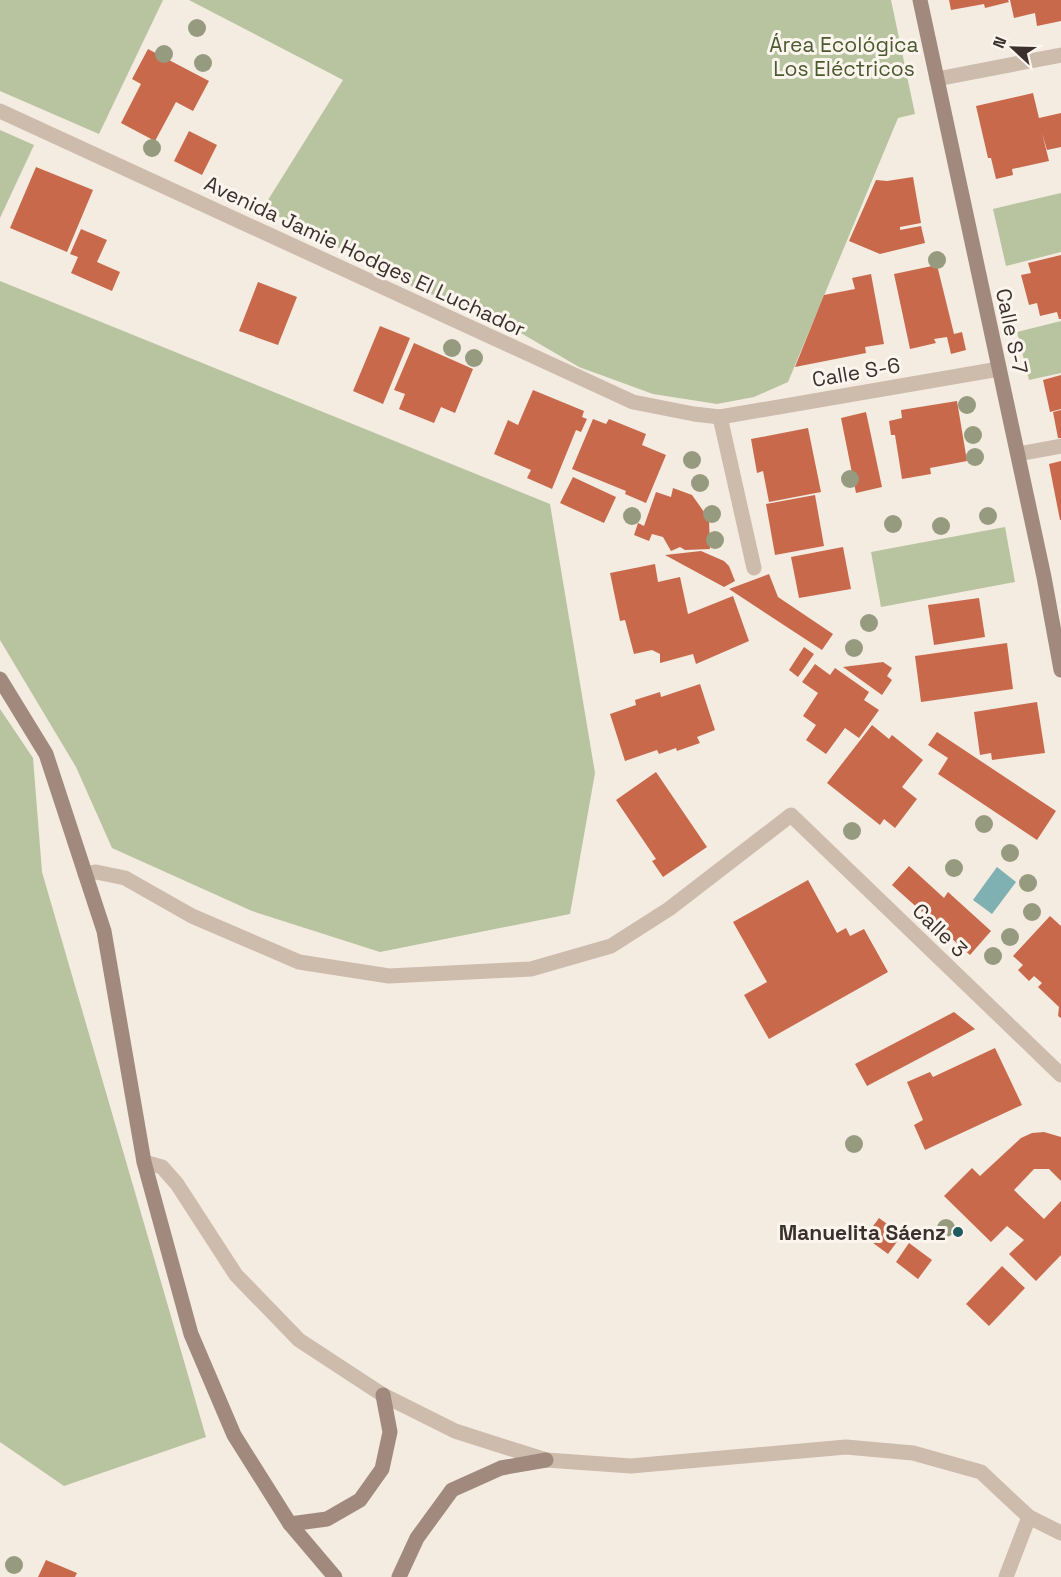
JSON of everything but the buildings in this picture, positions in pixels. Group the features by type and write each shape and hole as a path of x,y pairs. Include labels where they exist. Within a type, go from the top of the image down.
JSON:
{"street":[{"name":"Calle S-7","path":"920,0 1044,577 1061,670"},
{"path":"937,79 1061,55"},
{"name":"Avenida Jamie Hodges El Luchador","path":"0,111 633,402 720,417"},
{"name":"Calle S-6","path":"720,417 999,369"},
{"path":"720,417 754,568"},
{"path":"1018,454 1061,446"},
{"path":"0,679 46,754 104,931 144,1162 191,1334 234,1435 290,1524 335,1577"},
{"name":"Calle 3","path":"85,874 96,872 125,878 192,916 299,962 389,976 531,969 611,946 669,909 791,815 1061,1075"},
{"path":"144,1162 162,1167 177,1184 236,1275 298,1340 383,1395 455,1431 546,1460 631,1466 846,1447 913,1453 981,1472 1029,1517 1061,1533"},
{"path":"290,1524 327,1520 360,1500 382,1469 390,1432 383,1395"},
{"path":"399,1577 417,1538 452,1490 501,1468 546,1460"},
{"path":"1006,1577 1029,1517"}],"green space":[{"path":"0,0 163,0 99,134 0,91"},
{"name":"Área Ecológica Los Eléctricos","path":"189,0 891,0 915,114 898,118 788,382 754,397 717,404 653,394 579,367 490,315 419,290 263,208 343,80"},
{"path":"0,130 34,145 0,218"},
{"path":"1061,193 1061,252 1006,266 993,209"},
{"path":"0,281 550,504 595,773 570,914 380,952 252,911 112,848 76,767 0,640"},
{"path":"1061,321 1061,373 1029,380 1017,332"},
{"path":"1005,527 1015,582 881,607 871,552"},
{"path":"0,709 33,758 42,872 206,1437 64,1486 0,1442"}],"water":[{"path":"997,867 1016,882 992,914 973,900"}],"place":[{"name":"Manuelita Sáenz","path":"958,1232"}]}
